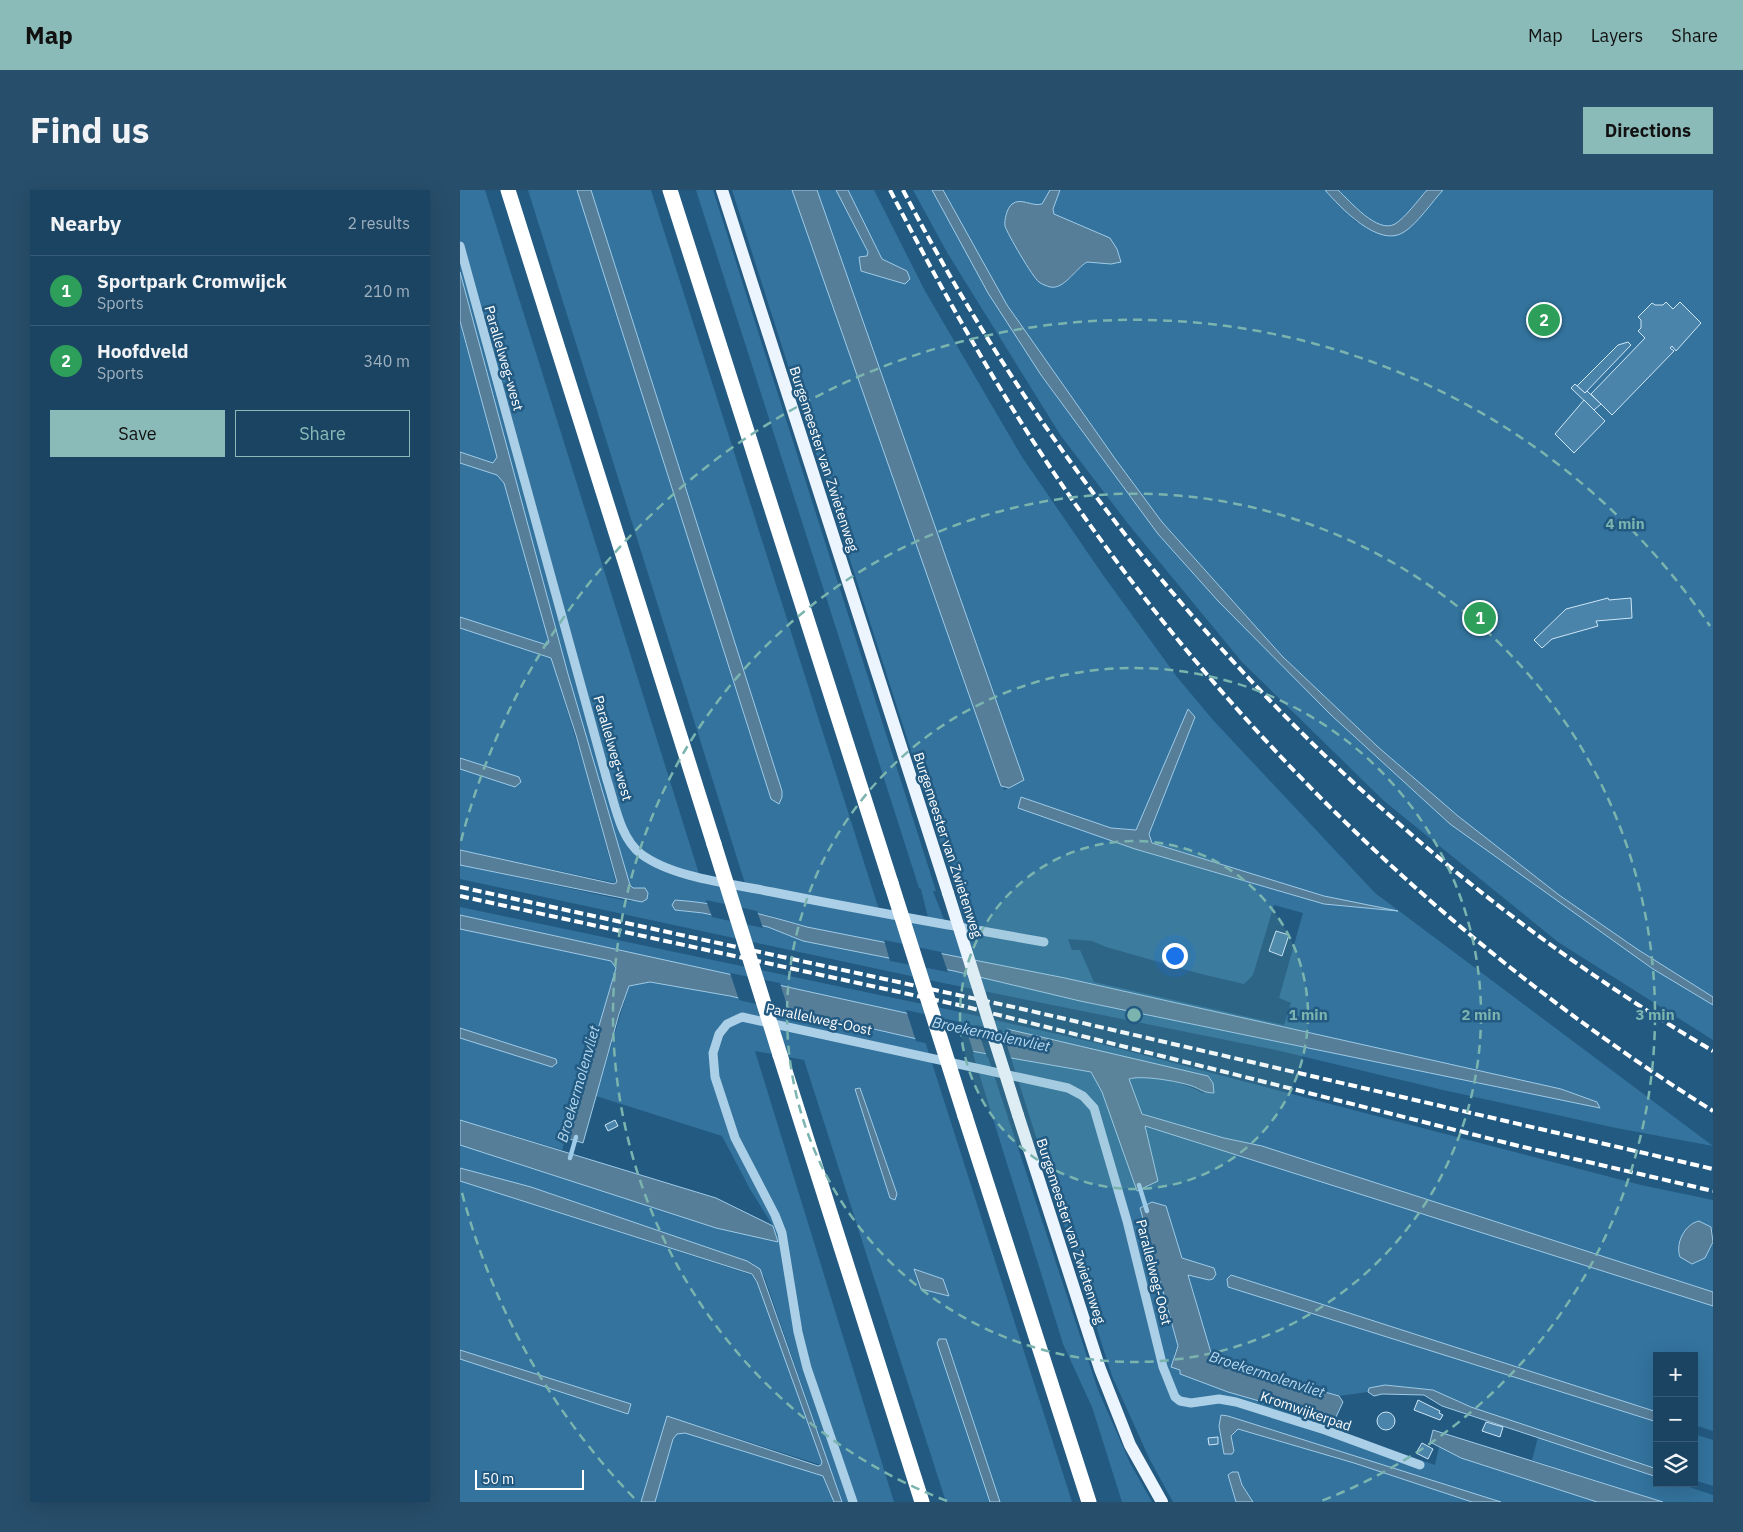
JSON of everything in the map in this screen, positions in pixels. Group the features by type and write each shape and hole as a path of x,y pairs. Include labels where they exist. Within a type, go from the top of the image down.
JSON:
{"highway":[{"path":"508,190 922,1502"},
{"path":"670,190 1089,1502"}],"main road":[{"name":"Burgemeester van Zwietenweg","path":"722,190 1102,1377 1130,1444 1162,1502"}],"street":[{"name":"Parallelweg-west","path":"460,246 607,780 624,832 640,853 658,864 700,877 874,912 1044,942"},
{"name":"Parallelweg-Oost","path":"853,1502 807,1368 798,1332 782,1233 775,1215 735,1138 715,1077 713,1053 719,1034 723,1028 742,1017 1068,1088 1083,1096 1094,1108 1128,1221 1154,1333 1171,1392 1180,1401"},
{"name":"Kromwijkerpad","path":"1180,1401 1201,1403 1219,1399 1236,1402 1325,1430 1420,1465"}],"shaded area":[{"path":"460,190 485,190 700,877 747,890 528,190 577,190 771,799 779,804 782,791 591,190 651,190 881,916 930,926 921,889 919,888 696,190 713,190 936,891 933,891 948,930 967,934 957,895 732,190 792,190 1004,790 1024,780 817,190 836,190 868,252 867,256 907,271 882,259 848,190 874,190 925,291 1022,457 1103,575 1177,677 1213,720 1375,893 1713,1146 1616,1128 1443,1090 1276,1050 943,983 460,879 460,865 628,901 647,899 648,893 644,888 633,888 630,885 568,674 460,272","holes":["1189,710 1149,834 1152,843 1324,896 1392,910 1324,904 1135,849 1019,808 1021,798 1111,828 1136,830","707,902 768,915 807,927 1065,978 1561,1089 1600,1108 1080,1001 954,971 803,941 768,927 703,913 675,910","1274,905 1303,913 1279,998 1291,1003 1284,1025 1094,982 1080,950 1072,950 1068,939 1092,941 1106,947 1201,974 1244,984 1253,975"]},
{"path":"913,190 932,190 1041,375 1158,534 1218,601 1331,715 1450,824 1653,969 1713,1005 1713,1040 1558,942 1384,801 1242,662 1129,525 1061,436 948,254"},
{"path":"943,190 1325,190 1356,222 1404,232 1443,190 1713,190 1713,997 1637,949 1559,895 1458,816 1378,747 1282,656 1162,522 1116,460 1007,305"},
{"path":"1338,190 1427,190 1403,217 1395,224 1388,226 1372,221"},
{"path":"460,321 497,457 493,463 460,452"},
{"path":"460,463 497,475 504,483 549,642 547,645 460,617"},
{"path":"460,628 551,658 587,775 616,883 460,850 460,769 515,787 519,777 460,758"},
{"path":"460,907 951,1010 1101,1044 1641,1185 1713,1200 1713,1231 1711,1227 1710,1251 1713,1242 1713,1292 1262,1146 1224,1138 1142,1114 1128,1078 1146,1077 1167,1080 1186,1085 1203,1093 1213,1083 1005,1033 956,1024 460,915"},
{"path":"460,929 611,961 616,968 562,1150 460,1120 460,1038 552,1067 557,1063 556,1059 460,1028"},
{"path":"650,982 729,996 925,1041 1072,1502 1000,1502 946,1340 937,1343 990,1502 946,1502 804,1060 755,1051 894,1502 842,1502 764,1276 747,1261 531,1187 460,1168 460,1145 716,1228 778,1242 773,1226 750,1189 722,1136 596,1096 629,986","holes":["860,1088 897,1194 894,1200 890,1198"]},
{"path":"972,1051 987,1054 1098,1390 1130,1463 1152,1502 1122,1502 1092,1407 1063,1344"},
{"path":"1011,1058 1091,1072 1158,1181 1144,1126 1713,1306 1713,1431 1698,1426 1698,1352 1653,1352 1653,1411 1231,1275 1229,1287 1653,1421 1653,1468 1471,1407 1433,1390 1385,1385 1369,1388 1368,1392 1339,1396 1212,1356 1188,1274 1214,1268 1182,1259 1166,1206 1155,1204 1178,1346 1174,1354 1180,1370 1228,1392 1325,1420 1335,1431 1435,1465 1439,1447 1461,1458 1597,1502 1501,1502 1221,1415 1231,1436 1238,1429 1354,1463 1472,1502 1253,1502 1242,1485 1238,1472 1232,1472 1228,1475 1236,1502 1173,1502 1150,1460 1112,1376"},
{"path":"460,1181 752,1275 760,1287 822,1462 821,1465 667,1416 641,1502 460,1502 460,1359 628,1414 631,1404 460,1350"},
{"path":"685,1433 823,1476 834,1502 655,1502 673,1439 677,1434"},
{"path":"1698,1435 1713,1440 1713,1486 1698,1481"},
{"path":"1538,1437 1653,1476 1653,1487 1689,1487 1713,1495 1713,1502 1663,1502 1532,1460"}],"water":[{"path":"577,190 591,190 782,791 779,804 771,799"},
{"path":"792,190 817,190 1024,780 1009,788 1001,786"},
{"path":"836,190 848,190 882,259 907,271 910,279 905,284 861,271 859,257 867,256 868,252"},
{"path":"932,190 943,190 1007,305 1162,522 1282,656 1378,747 1458,816 1559,895 1637,949 1713,997 1713,1005 1653,969 1450,824 1331,715 1218,601 1158,534 1041,375 988,293"},
{"path":"1050,190 1060,190 1053,209 1054,214 1110,238 1117,249 1121,262 1111,264 1087,262 1065,282 1055,287 1050,287 1036,279 1015,246 1005,226 1005,221 1007,211 1012,204 1019,201 1038,205 1042,204"},
{"path":"1325,190 1338,190 1372,221 1388,226 1395,224 1403,217 1427,190 1443,190 1414,224 1404,232 1394,236 1372,231 1361,224"},
{"path":"460,272 568,674 630,885 633,888 645,888 648,893 647,899 642,902 460,865 460,850 614,884 617,882 576,735 551,658 460,628 460,617 547,645 549,642 504,483 497,475 460,463 460,452 493,463 497,457 460,321"},
{"path":"1188,709 1195,717 1149,834 1152,843 1324,896 1398,911 1324,904 1135,849 1018,808 1021,797 1111,828 1136,830"},
{"path":"460,758 519,777 521,782 515,787 460,769"},
{"path":"675,900 725,906 807,927 1065,978 1561,1089 1597,1102 1600,1108 1080,1001 954,971 803,941 768,927 703,913 675,910 672,905"},
{"path":"460,915 956,1024 1005,1033 1007,1029 1208,1076 1213,1083 1214,1093 1202,1091 1192,1086 1151,1078 1129,1079 1142,1114 1224,1138 1262,1146 1713,1292 1713,1306 1145,1126 1158,1181 1137,1191 1102,1092 1091,1072 965,1050 730,996 650,982 629,986 619,1014 583,1143 566,1138 616,968 611,961 460,929"},
{"path":"460,1028 556,1059 557,1063 552,1067 460,1038"},
{"path":"860,1088 897,1194 895,1200 890,1198 855,1089"},
{"path":"460,1120 716,1198 773,1226 778,1242 716,1228 460,1145"},
{"path":"460,1168 531,1187 747,1261 760,1269 842,1502 834,1502 823,1476 685,1433 677,1434 673,1439 655,1502 641,1502 667,1416 818,1466 821,1465 822,1462 757,1282 752,1274 460,1181"},
{"path":"1152,1202 1166,1206 1182,1258 1214,1268 1216,1274 1213,1279 1209,1280 1188,1275 1212,1356 1276,1378 1339,1396 1343,1402 1336,1417 1325,1420 1228,1392 1180,1374 1180,1370 1171,1367 1178,1346 1140,1208"},
{"path":"1699,1221 1711,1227 1713,1242 1705,1258 1692,1264 1680,1257 1679,1246 1682,1235 1689,1226"},
{"path":"914,1269 943,1279 949,1296 921,1289"},
{"path":"1231,1275 1653,1411 1653,1421 1228,1287 1227,1279"},
{"path":"939,1339 946,1339 1000,1502 990,1502 937,1343"},
{"path":"460,1350 631,1404 628,1414 460,1359"},
{"path":"1385,1385 1433,1390 1471,1407 1653,1468 1653,1476 1442,1406 1424,1395 1382,1394 1374,1396 1368,1392 1369,1388"},
{"path":"1221,1415 1501,1502 1472,1502 1354,1463 1238,1429 1231,1436 1234,1451 1232,1454 1224,1454 1219,1426"},
{"path":"1433,1430 1663,1502 1597,1502 1461,1458 1430,1442"},
{"path":"1232,1472 1238,1472 1242,1485 1253,1502 1236,1502 1228,1475"}],"pier":[{"path":"706,900 757,911 763,928 712,917"},
{"path":"884,940 941,952 948,972 890,961"},
{"path":"730,973 780,983 789,1012 739,1000"},
{"path":"906,1010 964,1023 974,1054 916,1041"},
{"path":"976,1025 1002,1030 1012,1061 987,1057"}],"building":[{"path":"1666,302 1673,309 1680,302 1701,323 1676,351 1672,346 1670,348 1674,351 1612,415 1591,394 1645,338 1638,331 1641,328 1641,320 1638,317 1652,303 1663,305"},
{"path":"1628,342 1631,345 1585,393 1577,386 1618,345"},
{"path":"1575,384 1585,393 1587,391 1601,404 1594,410 1571,388"},
{"path":"1584,400 1605,421 1574,453 1555,434"},
{"path":"1608,598 1609,600 1631,598 1632,618 1596,621 1598,626 1552,639 1542,648 1534,640 1566,609"},
{"path":"1276,931 1289,935 1282,956 1269,951"},
{"path":"615,1120 618,1126 608,1131 605,1125"},
{"path":"1418,1400 1440,1411 1439,1413 1443,1415 1440,1420 1414,1410"},
{"path":"1382,1412 1390,1412 1395,1417 1393,1428 1382,1430 1377,1425 1377,1417"},
{"path":"1486,1422 1503,1427 1500,1437 1482,1431"},
{"path":"1218,1437 1218,1444 1209,1445 1208,1438"},
{"path":"1422,1443 1433,1449 1428,1459 1416,1453"}],"waterway":[{"name":"Broekermolenvliet","path":"570,1158 576,1137"},
{"name":"Broekermolenvliet","path":"1139,1185 1147,1211"}],"railway":[{"path":"890,190 968,334 1031,439 1054,473 1121,567 1193,658 1269,744 1350,826 1435,905 1524,978 1617,1047 1713,1111"},
{"path":"903,190 976,320 1058,445 1149,564 1248,677 1354,783 1467,881 1587,970 1713,1051"},
{"path":"460,887 1018,1008 1713,1169"},
{"path":"460,896 963,1006 1519,1146 1713,1191"}],"place":[{"name":"Hoofdveld","path":"1544,320"},
{"name":"Sportpark Cromwijck","path":"1480,618"}]}
